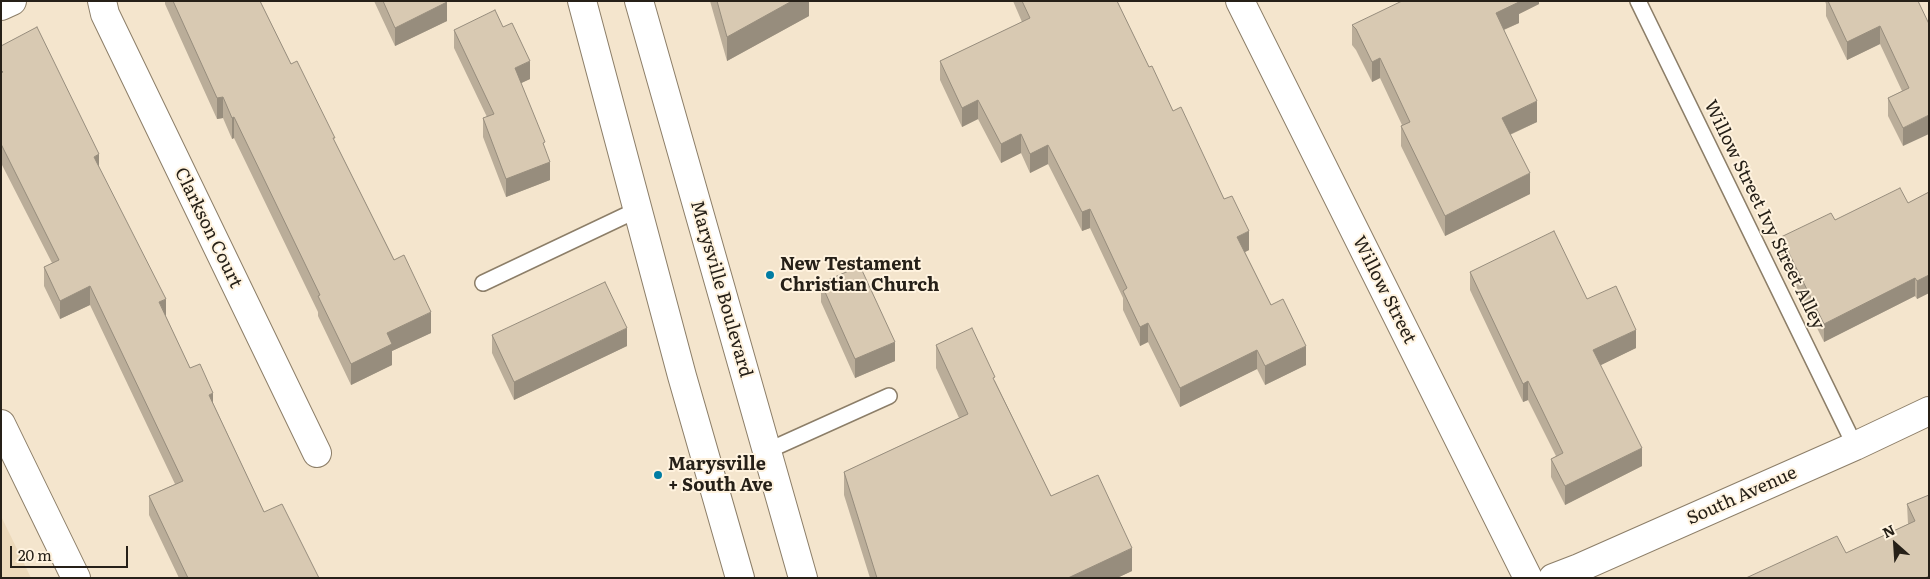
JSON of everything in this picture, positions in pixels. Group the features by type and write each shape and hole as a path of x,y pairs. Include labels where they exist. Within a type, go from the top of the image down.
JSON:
{"street":[{"path":"1,6 12,1"},
{"name":"Clarkson Court","path":"102,1 110,23 317,453"},
{"path":"582,1 637,210 740,578"},
{"name":"Marysville Boulevard","path":"639,1 803,578"},
{"name":"Willow Street","path":"1240,1 1528,578"},
{"name":"South Avenue","path":"1553,578 1855,446 1929,411"},
{"path":"1,424 76,578"}],"lane":[{"name":"Willow Street Ivy Street Alley","path":"1638,1 1855,446"},
{"path":"483,283 637,210"},
{"path":"767,450 889,396"}],"shaded area":[{"path":"1,516 31,578 1,578"}],"building":[{"path":"173,1 260,1 291,64 297,61 394,260 404,255 431,312 387,333 392,344 351,364 318,296 320,295 234,117 232,118 223,97 217,98"},
{"path":"383,1 447,1 447,2 395,28"},
{"path":"717,1 792,1 727,37"},
{"path":"1022,1 1117,1 1149,67 1152,66 1173,111 1181,107 1224,199 1232,196 1249,231 1237,237 1271,305 1283,299 1306,346 1265,366 1257,350 1180,388 1148,323 1140,327 1123,291 1127,288 1090,209 1082,212 1048,145 1030,154 1021,134 1001,144 978,100 962,108 940,61 1030,18"},
{"path":"1402,1 1519,2 1496,13 1537,101 1502,118 1530,173 1445,216 1401,126 1410,122 1380,58 1372,62 1356,29 1352,25"},
{"path":"1828,1 1918,1 1929,24 1929,115 1903,128 1888,98 1909,88 1880,26 1847,42"},
{"path":"495,10 503,27 512,23 530,61 515,68 545,142 543,143 550,162 506,179 483,118 494,114 454,30"},
{"path":"37,27 99,154 94,157 166,299 159,302 190,368 200,364 213,393 209,395 264,512 282,504 319,578 188,578 149,496 183,481 90,286 60,301 44,267 59,260 1,144 1,73 3,72 1,70 1,46"},
{"path":"1900,188 1908,203 1929,192 1929,275 1917,281 1915,278 1824,324 1781,237 1831,213 1835,220"},
{"path":"1554,231 1587,299 1616,286 1636,330 1593,350 1642,448 1565,486 1551,459 1563,453 1528,381 1523,384 1470,272"},
{"path":"860,266 895,342 855,359 821,283"},
{"path":"605,282 627,328 514,382 492,335"},
{"path":"972,328 995,377 993,378 1051,496 1098,475 1132,548 1068,578 877,578 844,472 968,414 936,345"},
{"path":"1929,495 1929,576 1925,578 1746,578 1837,536 1846,553 1915,521 1907,504"}],"place":[{"name":"New Testament Christian Church","path":"770,275"},
{"name":"Marysville + South Ave","path":"658,475"}]}
